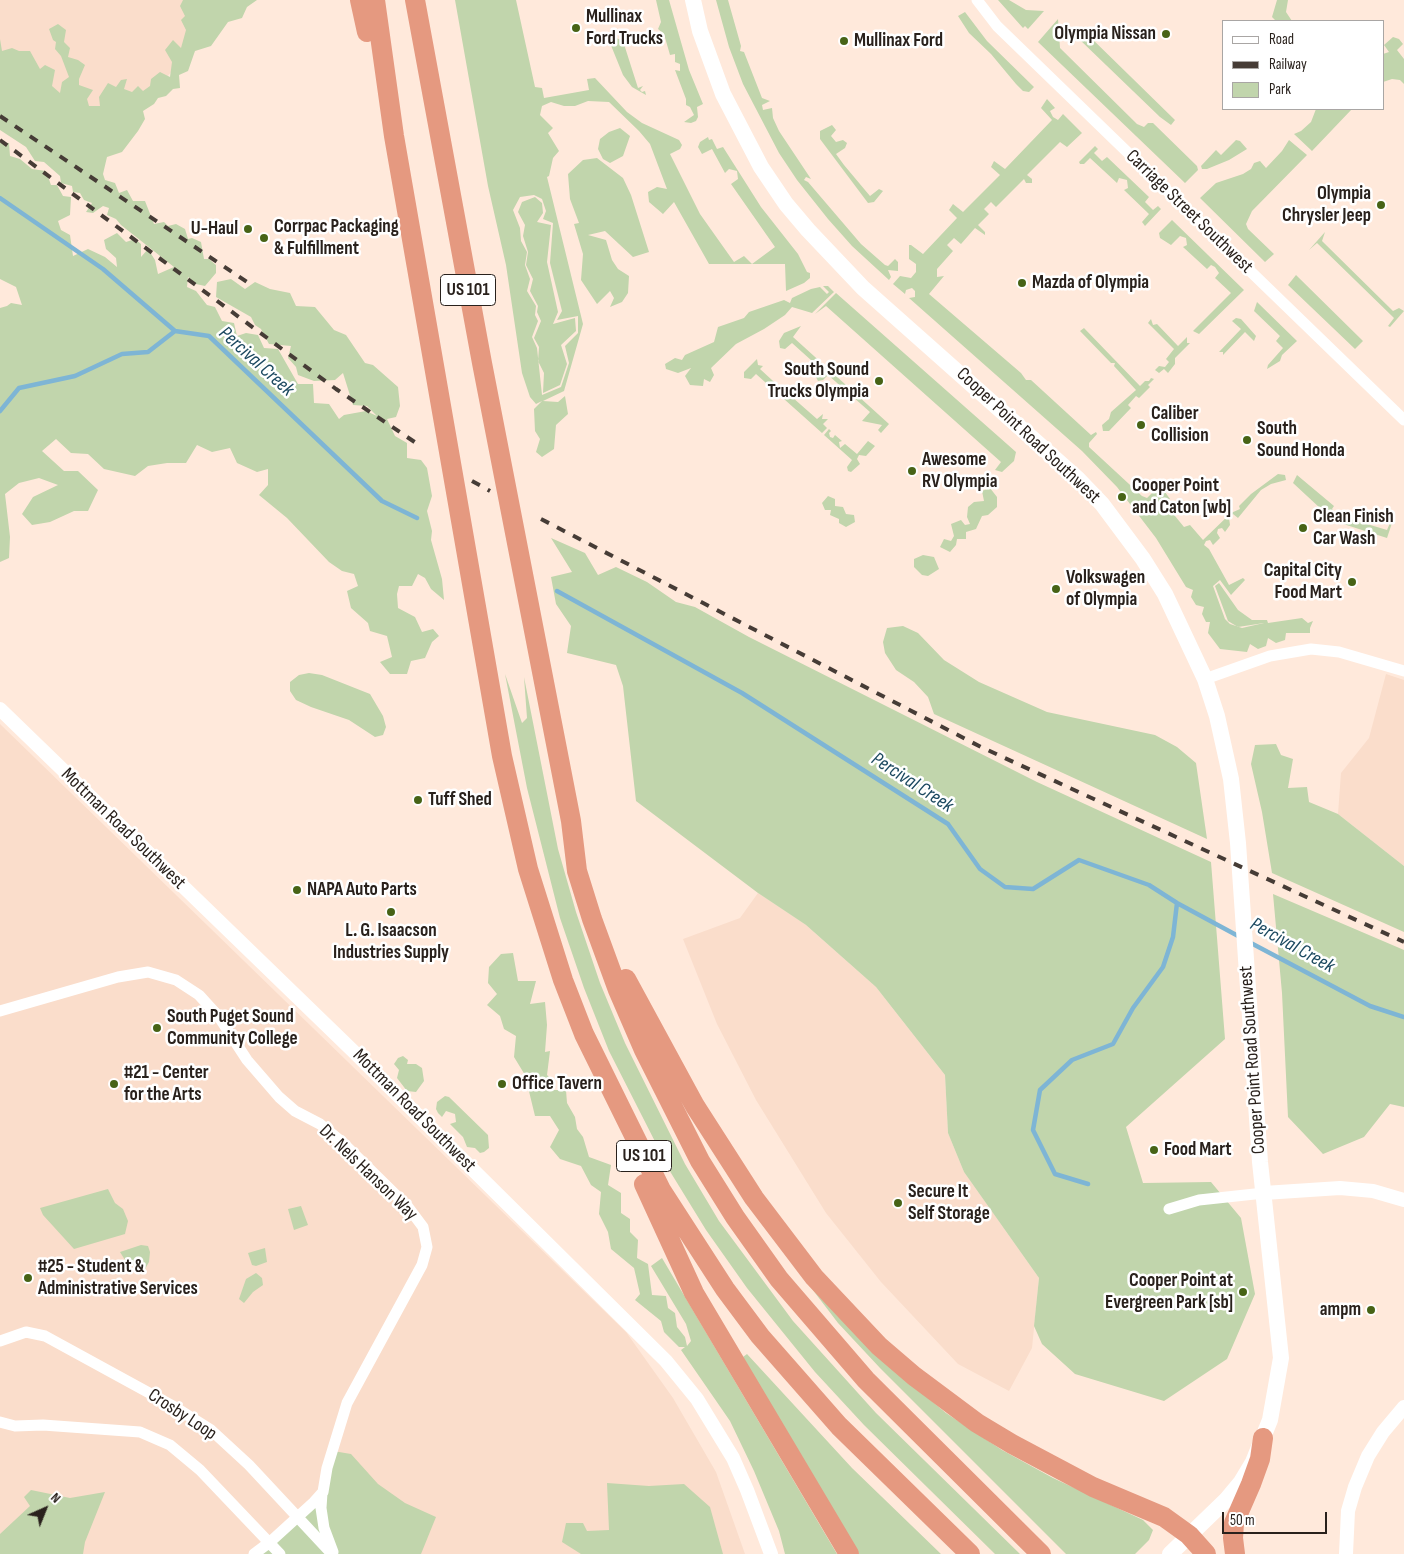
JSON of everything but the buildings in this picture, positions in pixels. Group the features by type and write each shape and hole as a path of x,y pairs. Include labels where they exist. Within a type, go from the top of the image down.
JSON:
{"highway":[{"path":"360,0 394,136"},
{"name":"US 101","path":"375,0 394,136 502,756 528,869 544,925 584,1034 661,1190 725,1289 767,1344 839,1426 970,1554"},
{"name":"US 101","path":"415,0 572,821 577,871 592,919 640,1041 700,1161 758,1249 800,1305 866,1380 1041,1554"},
{"path":"428,0 439,131"},
{"path":"592,919 725,1157 784,1240 846,1312 879,1346 914,1376 977,1423 1092,1487 1164,1517 1189,1535 1206,1554"},
{"path":"584,1034 608,1106 694,1293 849,1554"},
{"path":"1235,1554 1234,1523 1252,1484 1260,1459 1263,1438"}],"main road":[{"name":"Cooper Point Road Southwest","path":"693,0 700,31 723,94 761,168 786,204 863,288 1078,479 1102,504 1143,559 1165,594 1205,679 1217,716 1229,770 1238,843 1255,1088 1281,1358 1277,1389 1263,1438 1253,1462 1241,1482 1170,1554"}],"street":[{"name":"Carriage Street Southwest","path":"977,0 997,26 1404,420"},
{"path":"1205,679 1270,656 1311,649 1339,652 1404,670"},
{"name":"Mottman Road Southwest","path":"0,709 345,1043 666,1361 697,1399 733,1458 751,1498 771,1554"},
{"name":"Dr. Nels Hanson Way","path":"0,1011 141,973 148,972 176,980 199,995 220,1017 247,1060 279,1097 295,1112 320,1124 342,1142 408,1207 423,1227 426,1246 422,1265 347,1403 327,1468 321,1508 324,1528 333,1554"},
{"path":"1169,1209 1199,1200 1340,1188 1373,1191 1404,1200"},
{"name":"Crosby Loop","path":"0,1341 26,1332 45,1336 173,1406 211,1430 249,1465 333,1554"},
{"path":"1346,1554 1348,1511 1368,1456 1383,1432 1404,1407"},
{"name":"Crosby Loop","path":"0,1422 15,1426 46,1425 140,1432 170,1445 200,1470 280,1554"},
{"path":"254,1554 298,1517 322,1492"}],"shaded area":[{"path":"0,0 235,0 88,166 0,110"},
{"path":"1386,674 1404,680 1404,866 1338,814 1341,773 1369,738"},
{"name":"South Puget Sound Community College","path":"0,724 626,1332 673,1398 716,1472 745,1554 0,1554"},
{"path":"758,893 806,925 876,987 945,1075 948,1133 964,1172 1039,1278 1032,1348 1009,1391 958,1364 881,1282 826,1213 756,1100 717,1024 683,939 740,918"}],"green space":[{"path":"183,0 257,0 247,7 242,18 228,22 211,46 195,51 188,71 179,75 180,88 173,89 166,96 158,98 154,104 143,111 145,119 138,131 122,152 107,157 103,174 105,180 115,183 119,193 127,190 133,201 145,201 154,224 164,222 168,226 176,224 185,229 188,239 192,238 201,242 204,259 209,259 216,265 216,273 205,286 196,284 188,277 187,287 196,291 207,305 215,307 222,321 234,323 237,336 246,333 258,335 264,348 278,349 298,384 313,384 314,403 329,404 339,419 344,415 366,411 377,416 367,406 353,405 343,373 335,380 314,381 298,375 296,367 288,358 291,346 269,344 261,329 255,325 251,317 216,297 217,282 231,279 245,289 255,282 270,289 290,293 296,306 315,307 334,330 346,335 365,363 373,365 398,387 400,406 396,417 387,419 395,436 407,443 407,458 421,460 427,468 432,496 427,511 432,531 431,540 442,579 444,600 431,589 425,578 418,574 412,586 399,586 397,594 398,608 415,617 422,632 433,629 439,636 432,642 425,658 411,661 407,674 390,674 380,662 392,657 387,636 370,631 368,623 351,608 347,591 358,586 354,574 342,571 329,562 287,518 259,495 268,485 268,469 257,472 237,463 230,448 212,452 197,445 186,463 148,466 135,476 104,469 88,454 71,453 56,439 42,451 64,471 78,471 98,490 88,511 74,511 50,522 32,525 22,514 33,497 58,485 39,478 19,483 5,494 10,537 9,558 0,562 0,308 11,303 22,305 16,287 0,279 0,143 9,143 10,156 20,159 32,169 46,171 51,185 57,185 63,196 71,197 70,215 58,221 61,230 70,235 73,256 88,249 105,257 117,267 116,258 106,249 104,240 117,233 126,242 135,239 141,244 141,257 148,249 155,260 158,274 174,267 116,219 107,215 109,208 103,206 93,213 86,212 92,203 84,200 80,193 73,192 72,186 61,183 60,176 44,162 35,161 26,147 0,130 0,39 2,51 12,48 19,51 30,51 40,69 45,65 55,70 52,86 60,93 62,82 69,77 61,56 55,49 56,42 53,40 49,29 58,24 66,30 64,42 70,48 68,57 78,60 85,65 79,79 79,85 93,90 87,99 89,106 100,106 99,97 108,83 116,87 121,80 127,79 124,89 132,92 138,86 143,91 150,86 151,79 160,72 170,77 172,62 165,50 173,40 181,48 186,30 181,20 185,16 180,6"},
{"path":"455,0 516,0 535,87 542,88 544,98 589,90 587,79 595,78 627,112 642,123 679,140 682,145 680,149 670,154 700,214 734,262 744,256 752,264 709,264 674,202 663,214 649,202 648,192 657,187 667,189 650,144 609,102 588,101 575,106 564,106 551,102 542,106 540,115 553,128 548,133 559,151 553,158 549,176 547,177 583,324 564,391 543,401 558,402 565,396 568,414 556,425 554,449 542,457 536,452 540,439 535,431 534,409 542,401 536,404 530,397 522,373 506,265 488,186","holes":["534,195 542,199 546,211 543,219 553,223 550,263 562,311 557,320 578,316 578,333 565,346 569,363 561,387 542,395 537,348 532,337 538,321 535,315 536,306 527,291 530,279 525,265 527,252 521,241 520,228 513,210 520,197"]},
{"path":"656,0 669,0 689,70 703,104 697,107 698,117 696,121 691,123 684,122 694,115 690,107 686,105 686,99 675,70 680,71 680,64 675,62 675,54 670,55 664,34 658,29 661,22"},
{"path":"716,0 728,0 741,46 740,51 744,52 762,98 770,101 762,105 763,110 772,108 773,118 779,131 811,179 806,177 804,180 808,182 861,244 885,265 888,266 895,259 898,262 898,271 888,270 891,277 889,280 852,246 828,219 797,180 779,153 743,84 729,47"},
{"path":"998,0 1009,0 1026,10 1044,11 1028,29 1025,26 1023,28"},
{"path":"1277,0 1288,0 1286,12 1291,20 1275,20 1272,17"},
{"path":"965,12 987,41 1034,87 1029,92 1023,91 991,54 969,33 958,16"},
{"path":"1058,19 1060,48 1137,124 1144,127 1148,123 1153,123 1197,166 1198,170 1185,183 1038,42"},
{"path":"1085,32 1175,120 1171,125 1160,117 1079,39"},
{"path":"614,37 623,41 638,88 643,86 640,90 642,92 645,91 646,95 632,87 623,75 610,43"},
{"path":"1393,37 1399,39 1403,44 1397,50 1404,59 1404,84 1400,80 1392,79 1384,82 1384,54 1389,52 1384,45"},
{"path":"1047,99 1055,108 1050,111 1053,117 1058,120 1063,114 1082,133 1067,147 1060,142 1027,175 1032,179 1032,183 1026,183 1024,179 996,207 991,202 984,209 989,214 978,225 985,232 985,235 975,228 961,244 954,238 947,245 953,251 937,269 937,277 944,276 929,294 1021,373 1026,380 1031,380 1091,435 1096,432 1097,434 1089,443 1089,447 1142,496 1147,498 1160,485 1170,499 1166,500 1166,505 1184,527 1190,525 1203,540 1231,513 1240,509 1239,506 1251,494 1278,474 1285,475 1286,480 1271,484 1261,490 1238,518 1233,514 1229,518 1230,525 1225,532 1222,528 1218,529 1217,533 1220,538 1213,545 1210,540 1206,541 1204,545 1209,549 1229,585 1243,578 1245,580 1231,595 1220,580 1213,586 1225,619 1230,624 1237,626 1228,621 1215,586 1219,583 1238,610 1252,620 1267,620 1268,623 1302,618 1308,623 1313,621 1310,633 1286,633 1285,640 1276,643 1268,638 1266,646 1258,649 1250,644 1247,652 1220,649 1208,633 1210,622 1206,622 1202,614 1204,607 1196,605 1191,597 1193,590 1186,587 1156,538 1117,487 1082,451 909,298 915,297 915,291 912,288 906,290 905,294 893,284 900,276 911,278 916,272 916,264 909,259 909,245 923,254 957,218 949,210 953,204 963,212 1000,175 991,167 994,161 1005,169 1052,120 1041,108","holes":["1264,623 1242,628 1239,627"]},
{"path":"1316,110 1351,110 1312,151 1294,134 1301,131 1311,122"},
{"path":"832,125 836,130 831,136 836,142 843,140 847,143 845,148 836,154 844,165 870,196 879,189 883,191 874,202 868,203 820,139 820,131"},
{"path":"620,128 630,136 623,156 610,163 603,159 598,149 600,139 609,132"},
{"path":"708,137 709,140 712,139 717,149 723,147 761,207 798,254 807,272 810,273 810,278 804,283 786,291 785,264 752,264 775,247 731,184 738,179 737,171 729,169 725,173 712,149 702,154 698,147 700,142"},
{"path":"1236,140 1240,141 1247,149 1229,160 1207,169 1202,169 1201,166 1216,150 1221,155"},
{"path":"1289,140 1307,155 1252,211 1246,224 1248,229 1274,254 1265,262 1200,198 1216,183 1243,174 1251,169 1254,163 1260,161 1266,168 1282,151"},
{"path":"1095,146 1098,149 1094,153 1102,161 1107,157 1149,197 1145,202 1153,210 1158,206 1161,209 1145,226 1142,222 1149,214 1124,190 1128,188 1127,180 1119,178 1117,183 1090,158 1084,164 1080,164 1079,162"},
{"path":"597,158 623,178 631,195 649,252 633,257 605,231 588,235 606,240 612,260 618,269 629,276 628,293 622,302 610,307 614,298 610,291 597,304 581,280 583,254 574,224 579,223 570,199 568,174 583,160"},
{"path":"535,197 542,203 543,213 537,222 551,225 547,262 558,312 553,324 575,318 576,331 561,345 567,364 560,385 543,393 544,373 538,361 539,347 534,338 541,321 537,312 538,306 530,291 533,279 526,265 528,252 523,236 525,225 518,212 522,202"},
{"path":"1172,220 1244,290 1199,334 1193,331 1231,293 1215,278 1219,273 1215,267 1211,265 1207,269 1183,247 1187,245 1186,238 1180,236 1171,245 1160,238 1159,233"},
{"path":"1325,232 1322,241 1393,311 1399,308 1404,311 1390,327 1388,326 1394,318 1317,243 1309,250"},
{"path":"1296,275 1363,341 1355,349 1288,285"},
{"path":"823,286 828,286 834,292 812,313 792,307 785,315 764,329 736,344 711,368 714,375 710,382 704,379 703,386 690,385 685,376 691,368 678,373 666,369 665,364 675,358 682,360 685,355 714,342 718,327 744,318 749,312 784,300 790,303 792,298 811,289 820,287 827,294 829,292"},
{"path":"836,293 1016,452 1014,461 1002,472 995,470 1001,462 826,306 815,314"},
{"path":"1257,302 1297,341 1282,355 1280,361 1267,369 1268,365 1283,348 1276,341 1280,336 1254,311"},
{"path":"1236,318 1241,319 1256,336 1254,341 1245,332 1223,355 1223,352 1219,352 1241,329 1232,321"},
{"path":"1151,319 1153,325 1157,324 1178,346 1187,337 1187,343 1190,343 1175,358 1175,364 1168,373 1164,369 1159,373 1155,370 1159,366 1165,367 1169,362 1166,359 1174,349 1148,323"},
{"path":"801,326 793,337 889,424 881,433 878,430 882,425 862,421 870,412 828,375 823,380 818,381 816,377 822,370 792,343 785,349 780,348 779,341 784,333"},
{"path":"1084,328 1140,386 1151,378 1154,379 1148,385 1150,387 1139,398 1136,396 1128,405 1131,408 1109,431 1103,431 1102,425 1109,419 1111,412 1136,390 1114,366 1115,363 1111,363 1080,331"},
{"path":"757,359 758,365 763,366 760,369 785,392 791,386 794,393 792,397 817,419 823,414 822,419 828,419 823,424 827,428 822,433 756,374 751,379 744,378 744,372"},
{"path":"829,429 831,431 829,433 830,437 833,438 835,435 842,441 839,442 840,448 845,444 857,454 868,441 875,446 866,456 859,455 857,459 860,464 851,472 848,471 847,467 852,460 824,435"},
{"path":"1297,475 1334,506 1332,509 1337,515 1387,530 1390,523 1392,523 1387,538 1334,521 1293,483"},
{"path":"990,488 997,497 997,507 988,515 982,516 976,529 966,532 966,539 957,539 956,545 950,552 940,547 944,539 951,541 954,536 951,524 961,520 965,525 970,524 967,517 968,507 974,502 984,501 982,491"},
{"path":"828,496 835,499 835,506 843,507 846,514 854,515 855,522 846,527 839,523 839,519 830,515 831,510 825,510 822,503"},
{"path":"551,538 585,553 598,575 616,567 647,582 676,602 695,607 749,637 1037,782 1211,862 1225,1039 1126,1127 1143,1183 1211,1182 1241,1218 1255,1294 1227,1359 1164,1401 1075,1374 1042,1344 1034,1326 1039,1278 964,1172 948,1133 945,1075 876,987 806,925 758,893 636,801 623,686 616,665 567,653 571,626 556,604 551,577 572,572"},
{"path":"923,555 934,557 939,569 928,576 922,575 914,567 914,559"},
{"path":"903,626 918,633 944,660 979,682 1047,712 1155,735 1177,747 1196,763 1207,839 934,714 928,697 914,682 896,670 885,653 883,642 887,628"},
{"path":"309,673 322,675 370,694 383,716 386,727 383,735 375,737 349,720 296,700 290,691 290,682 299,675"},
{"path":"505,674 522,723 527,718 524,677 558,849 576,912 600,983 625,1043 685,1164 719,1221 793,1321 876,1413 1020,1554 995,1554 864,1425 815,1372 747,1288 706,1230 671,1173 609,1051 584,988 560,918 527,788"},
{"path":"1276,744 1281,755 1293,759 1288,788 1307,787 1309,802 1338,814 1404,866 1404,932 1272,873 1262,812 1251,764 1255,745"},
{"path":"1273,894 1404,950 1404,1107 1390,1104 1364,1137 1323,1154 1288,1117 1282,993"},
{"path":"513,953 518,981 536,981 530,1004 545,1002 547,1025 545,1052 550,1051 547,1075 553,1081 552,1090 566,1090 567,1103 575,1117 577,1129 583,1137 589,1157 611,1165 608,1185 621,1193 621,1213 630,1219 630,1232 638,1240 637,1258 648,1264 652,1295 666,1296 668,1308 675,1313 677,1327 685,1337 687,1346 691,1341 686,1324 651,1266 662,1258 837,1554 785,1554 779,1531 754,1471 730,1421 681,1350 685,1347 679,1347 664,1332 661,1321 635,1300 640,1294 634,1268 611,1249 608,1232 599,1214 601,1192 591,1185 581,1166 560,1159 550,1147 559,1130 550,1116 535,1116 525,1075 514,1057 516,1036 504,1029 500,1016 487,1005 497,994 488,983 489,967 501,954"},
{"path":"403,1056 408,1060 407,1064 416,1064 422,1068 424,1081 416,1092 407,1091 397,1078 399,1070 394,1064 398,1058"},
{"path":"445,1096 449,1097 488,1135 489,1148 484,1152 480,1153 475,1148 467,1147 463,1137 450,1124 456,1122 455,1114 446,1111 442,1117 438,1113 436,1109 437,1102"},
{"path":"108,1189 115,1203 123,1209 128,1221 125,1234 74,1249 43,1215 40,1208"},
{"path":"301,1206 308,1225 294,1230 288,1209"},
{"path":"141,1245 148,1246 150,1252 149,1262 144,1271 125,1260 120,1252"},
{"path":"265,1248 267,1262 256,1266 252,1265 248,1253"},
{"path":"256,1273 262,1278 263,1285 253,1292 244,1303 239,1299 246,1279"},
{"path":"809,1285 873,1352 946,1413 1002,1450 1053,1478 1143,1520 1153,1530 1149,1540 1135,1554 1066,1554 880,1368 838,1323"},
{"path":"747,1354 852,1468 941,1554 859,1554 799,1458 743,1357"},
{"path":"333,1451 351,1454 378,1484 405,1503 436,1517 421,1554 254,1554 314,1502"},
{"path":"607,1483 649,1486 684,1484 710,1507 723,1554 581,1554 562,1542 566,1523 583,1523 587,1531 609,1530"},
{"path":"31,1490 70,1498 105,1492 85,1542 83,1554 0,1554 0,1534 30,1506 24,1497"}],"waterway":[{"path":"0,198 103,269 175,331"},
{"name":"Percival Creek","path":"0,411 19,388 75,376 122,354 148,352 175,331 209,336 382,501 417,518"},
{"name":"Percival Creek","path":"557,591 742,693 948,824 980,869 1005,887 1033,889 1079,860 1149,885 1177,903 1240,937"},
{"path":"1088,1184 1055,1174 1033,1130 1040,1090 1072,1060 1113,1044 1133,1008 1163,967 1173,937 1177,903"},
{"name":"Percival Creek","path":"1249,942 1370,1006 1404,1017"}],"railway":[{"path":"0,116 250,284"},
{"path":"0,140 336,389 422,447"},
{"path":"472,481 490,491"},
{"path":"541,519 981,747 1404,942"}],"place":[{"name":"Mullinax Ford Trucks","path":"576,28"},
{"name":"Olympia Nissan","path":"1166,34"},
{"name":"Mullinax Ford","path":"844,41"},
{"name":"Olympia Chrysler Jeep","path":"1381,205"},
{"name":"U-Haul","path":"248,229"},
{"name":"Corrpac Packaging & Fulfillment","path":"264,238"},
{"name":"Mazda of Olympia","path":"1022,283"},
{"name":"South Sound Trucks Olympia","path":"879,381"},
{"name":"Caliber Collision","path":"1141,425"},
{"name":"South Sound Honda","path":"1247,440"},
{"name":"Awesome RV Olympia","path":"912,471"},
{"name":"Cooper Point and Caton [wb]","path":"1122,497"},
{"name":"Clean Finish Car Wash","path":"1303,528"},
{"name":"Capital City Food Mart","path":"1352,582"},
{"name":"Volkswagen of Olympia","path":"1056,589"},
{"name":"Tuff Shed","path":"418,800"},
{"name":"NAPA Auto Parts","path":"297,890"},
{"name":"L. G. Isaacson Industries Supply","path":"391,912"},
{"name":"South Puget Sound Community College","path":"157,1028"},
{"name":"#21 - Center for the Arts","path":"114,1084"},
{"name":"Office Tavern","path":"502,1084"},
{"name":"Food Mart","path":"1154,1150"},
{"name":"Secure It Self Storage","path":"898,1203"},
{"name":"#25 - Student & Administrative Services","path":"28,1278"},
{"name":"Cooper Point at Evergreen Park [sb]","path":"1243,1292"},
{"name":"ampm","path":"1371,1310"}]}
